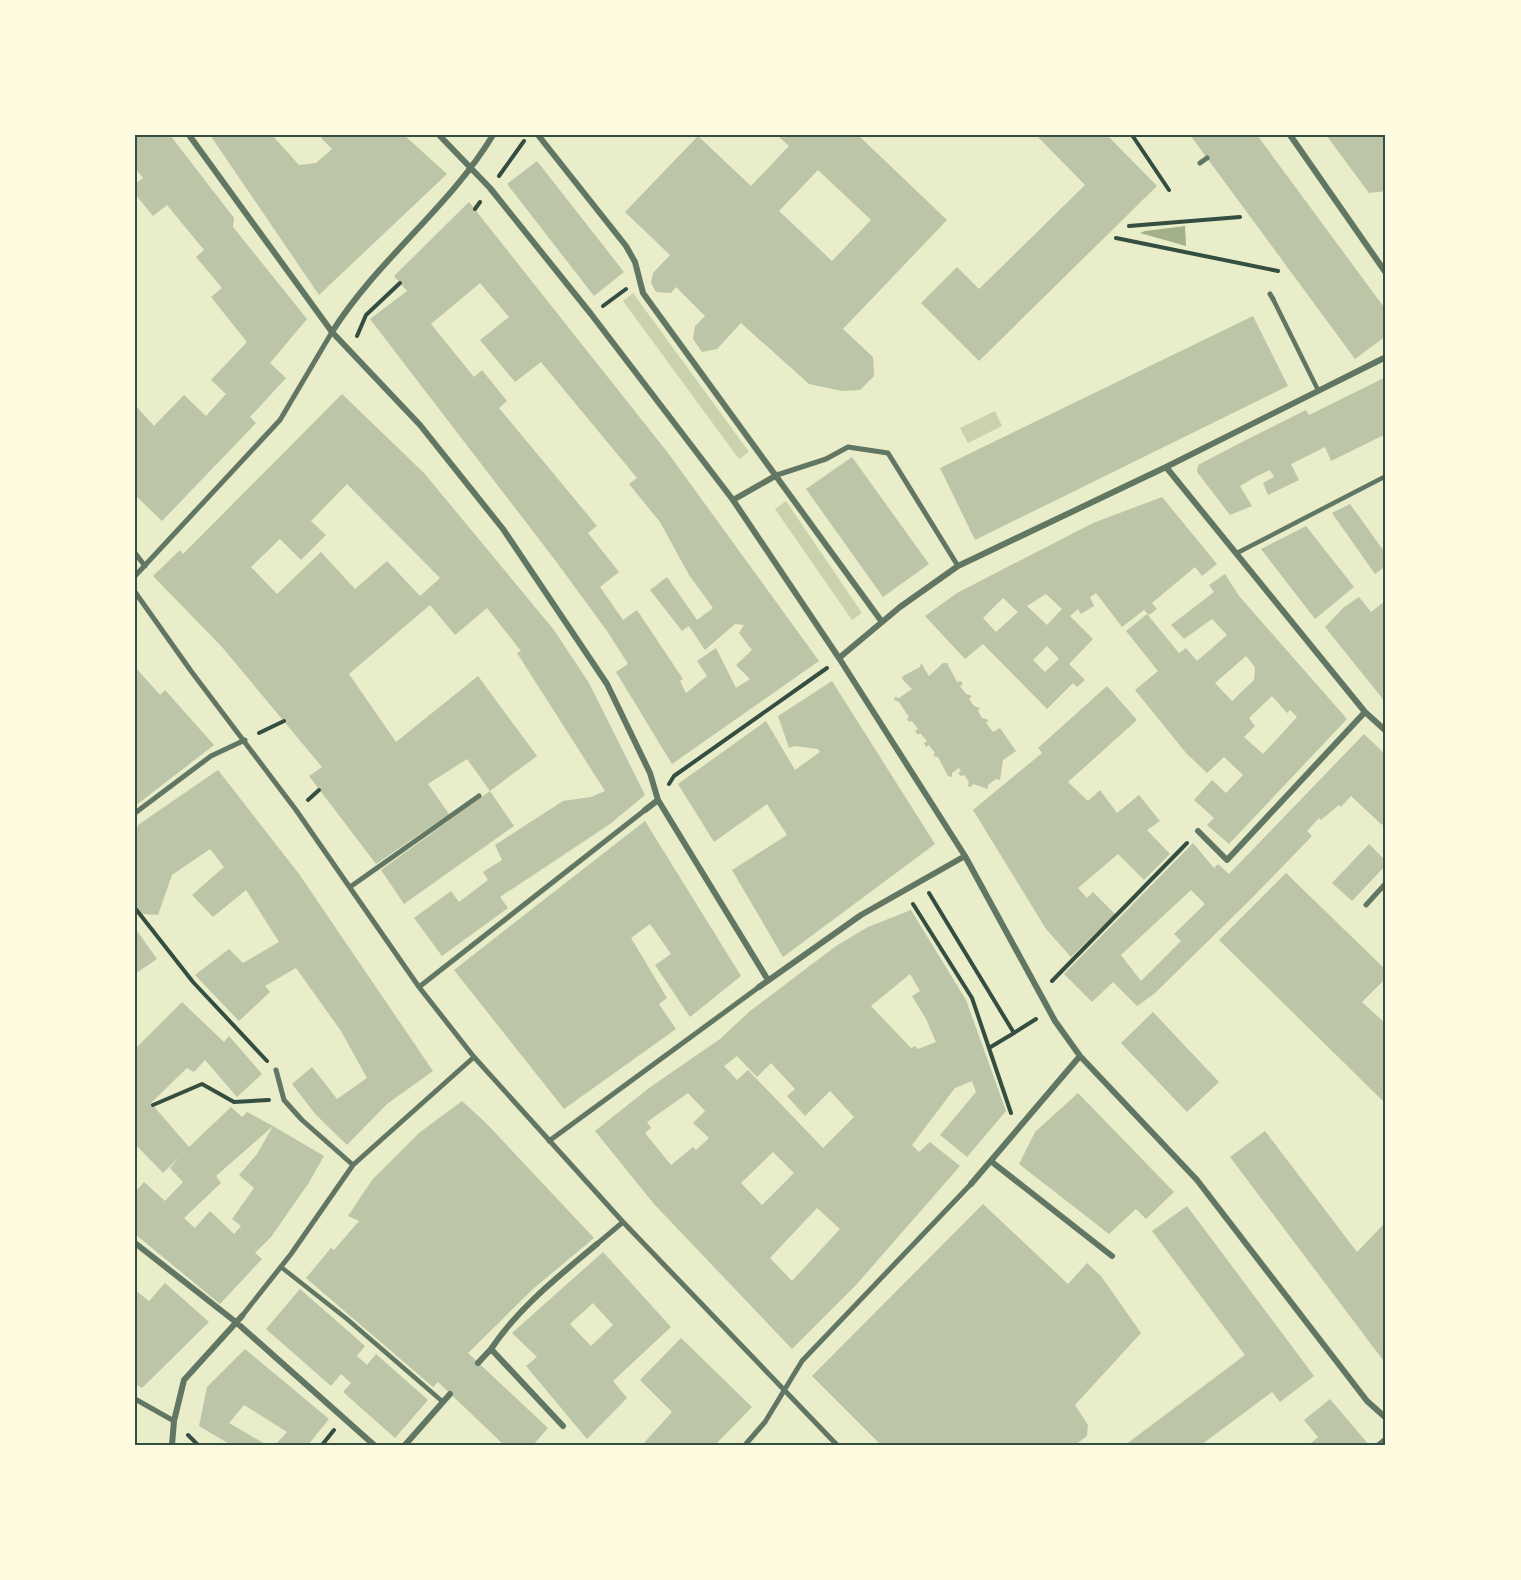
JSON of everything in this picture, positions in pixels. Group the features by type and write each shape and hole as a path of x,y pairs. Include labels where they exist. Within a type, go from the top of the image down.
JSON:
{"street":[{"path":"189,135 332,332 420,425 484,502 540,582 606,684 650,773 658,800 768,980"},
{"path":"439,135 473,167 490,188 591,314 733,500 839,658 965,856 1055,1021 1080,1056 1197,1180 1367,1401 1386,1418"},
{"path":"135,576 165,547 280,420 352,299 473,167 493,135"},
{"path":"538,135 626,246 635,262 643,293 882,622"},
{"path":"1290,135 1386,273"},
{"path":"1200,163 1207,159"},
{"path":"839,658 882,622 958,566 1166,467 1386,357"},
{"path":"733,500 777,475 826,459 848,447 888,453 958,566"},
{"path":"1166,467 1365,712 1386,731"},
{"path":"135,553 145,566"},
{"path":"135,592 191,671 245,740 419,987 474,1057 623,1222 837,1445"},
{"path":"1198,831 1227,860 1365,712"},
{"path":"135,813 211,756 245,740"},
{"path":"350,887 479,796"},
{"path":"419,987 658,800"},
{"path":"549,1141 768,980 861,915 906,892 965,856"},
{"path":"1366,904 1386,883"},
{"path":"746,1445 765,1422 802,1361 992,1162 1016,1128 1080,1056"},
{"path":"172,1445 174,1421 184,1380 237,1323 281,1267 353,1165 474,1057"},
{"path":"276,1070 284,1100 302,1120 353,1165"},
{"path":"992,1162 1112,1256"},
{"path":"478,1363 506,1327 538,1295 623,1222"},
{"path":"135,1243 237,1323 374,1445"},
{"path":"491,1349 562,1426"},
{"path":"405,1445 450,1394"},
{"path":"135,1399 174,1421"},
{"path":"1380,1445 1386,1439"}],"lane":[{"path":"1272,296 1318,390"},
{"path":"1237,554 1386,476"},
{"path":"281,1267 347,1319 442,1402"}],"path":[{"path":"490,188 527,135"},
{"path":"1132,135 1169,190"},
{"path":"1129,226 1240,217"},
{"path":"1116,238 1278,272"},
{"path":"591,314 639,280"},
{"path":"350,351 366,315 400,283"},
{"path":"658,800 674,776 839,658"},
{"path":"245,740 284,721"},
{"path":"1041,992 1198,831"},
{"path":"922,882 1014,1033"},
{"path":"906,892 972,998 1016,1128"},
{"path":"135,909 193,982 276,1070"},
{"path":"989,1048 1051,1010"},
{"path":"153,1105 202,1084 234,1102 284,1100"}],"shaded area":[{"path":"1185,226 1186,246 1140,233 1145,231"},
{"path":"633,293 749,452 739,459 623,301"},
{"path":"995,411 1002,426 968,443 960,428"},
{"path":"786,501 862,613 852,620 775,509"}],"building":[{"path":"135,135 170,135 234,218 233,227 307,319 270,363 286,378 250,417 256,423 162,521 135,495 135,405 154,426 184,395 206,416 226,394 211,380 247,342 211,297 222,288 196,257 204,250 167,205 153,216 135,194 135,184 143,178 135,168"},
{"path":"210,135 272,135 299,165 316,163 332,149 321,138 324,135 404,135 447,174 319,295"},
{"path":"777,135 858,135 947,220 843,329 873,357 874,376 860,390 842,391 809,384 741,323 717,349 702,352 693,339 695,326 705,316 676,287 671,293 656,292 651,283 653,273 670,255 625,212 698,136 751,186 789,146","holes":["818,170 871,220 832,261 779,211"]},
{"path":"1036,135 1107,135 1157,186 979,361 921,303 957,267 979,289 1085,185"},
{"path":"1190,135 1257,135 1386,310 1386,336 1355,359"},
{"path":"1326,135 1386,135 1386,191 1369,193"},
{"path":"537,161 624,272 594,296 507,184"},
{"path":"469,202 668,453 819,661 672,764 616,672 628,664 607,631 370,319 407,291 394,276","holes":["480,283 509,317 480,340 515,382 541,362 637,478 629,484 660,522 689,575 713,608 697,620 667,577 650,590 682,631 689,626 705,650 735,624 744,625 739,633 752,650 736,665 750,679 736,688 716,648 697,661 707,676 686,693 680,681 683,679 637,610 623,620 600,587 619,572 588,533 597,526 499,408 507,401 482,370 474,377 431,324"]},
{"path":"1253,316 1288,386 975,540 940,468"},
{"path":"1386,377 1386,434 1331,461 1325,447 1291,464 1299,480 1268,495 1263,483 1274,477 1270,470 1257,476 1240,486 1252,506 1230,515 1197,472 1198,465 1240,443 1306,410 1309,415"},
{"path":"342,394 424,473 554,630 589,683 645,795 610,824 500,897 508,908 442,956 414,918 451,891 459,902 488,880 483,872 502,860 495,845 563,801 591,797 605,791 517,653 521,651 487,608 455,635 430,605 349,674 396,742 478,676 537,756 490,791 467,759 428,784 449,814 376,864 309,776 322,767 222,647 153,576 180,550 183,554","holes":["347,484 440,578 420,596 387,561 355,589 321,552 277,594 251,567 280,539 301,560 326,535 311,521"]},
{"path":"852,457 929,564 883,597 806,489"},
{"path":"1162,497 1217,564 1202,576 1195,567 1152,603 1157,609 1149,615 1144,610 1122,627 1096,593 1090,597 1094,606 1081,614 1078,609 1070,616 1093,639 1069,664 1085,680 1077,687 1073,683 1047,709 983,644 965,659 925,616 957,593 1093,523","holes":["1046,594 1062,609 1047,625 1027,606","1003,598 1018,612 996,632 983,618","1047,646 1059,659 1045,672 1033,660"]},
{"path":"1350,504 1386,554 1386,566 1375,574 1332,513"},
{"path":"1306,526 1354,587 1315,619 1261,549"},
{"path":"1225,574 1239,596 1347,719 1229,844 1207,825 1214,818 1194,800 1212,780 1226,793 1243,775 1224,757 1207,773 1186,753 1135,690 1158,671 1126,631 1147,614 1179,653 1186,648 1197,661 1227,635 1212,619 1184,639 1171,625 1214,592 1209,585","holes":["1246,656 1255,667 1254,680 1232,701 1215,683","1272,696 1287,713 1290,710 1297,717 1263,754 1244,737 1255,726 1249,718"]},
{"path":"1359,597 1371,612 1386,600 1386,703 1325,627 1344,607"},
{"path":"921,663 929,676 943,663 947,663 957,682 961,681 963,684 960,686 966,694 972,696 969,699 974,706 980,708 978,711 982,718 989,720 986,723 993,732 1000,728 1016,751 1003,760 1000,780 996,779 988,785 988,789 973,784 971,787 968,786 969,782 964,775 961,776 958,773 961,771 959,768 952,773 952,777 948,776 938,757 933,756 935,753 929,745 926,747 924,743 927,741 920,733 918,735 915,731 918,729 912,721 909,722 907,719 909,717 899,702 894,700 895,697 899,698 912,689 902,679 903,676 920,667"},
{"path":"135,667 160,695 165,690 214,745 135,806"},
{"path":"832,681 935,844 783,957 732,870 787,835 767,804 714,842 678,784 766,721 795,770 820,752 818,749 794,746 789,748 778,716"},
{"path":"1107,686 1137,720 1068,782 1088,801 1100,790 1117,813 1139,795 1160,821 1147,830 1170,854 1144,880 1118,854 1078,888 1087,898 1093,892 1115,914 1071,957 1046,929 973,810 1042,753 1038,748"},
{"path":"1364,734 1386,755 1386,820 1382,825 1351,796 1341,807 1339,805 1321,820 1319,818 1307,831 1312,836 1252,898 1154,994 1137,1006 1113,982 1092,1002 1064,974 1193,843 1214,868 1218,864 1229,874","holes":["1191,890 1205,904 1174,934 1181,941 1141,981 1121,955"]},
{"path":"218,770 299,874 433,1071 387,1104 347,1145 316,1115 292,1084 312,1067 337,1099 367,1078 341,1031 296,968 265,986 270,992 239,1021 195,975 229,949 243,963 279,942 246,890 213,917 192,895 224,867 210,849 172,875 158,915 142,914 135,903 135,834 138,825"},
{"path":"490,791 514,826 404,904 381,870"},
{"path":"645,821 741,976 690,1017 655,965 671,954 650,924 631,938 667,998 659,1004 676,1029 564,1109 454,970"},
{"path":"1369,844 1386,861 1386,865 1352,901 1332,883"},
{"path":"1286,873 1386,970 1386,978 1362,1002 1386,1024 1386,1104 1219,940"},
{"path":"911,910 966,1000 1006,1111 967,1157 940,1135 976,1092 972,1081 955,1088 912,1145 919,1152 930,1142 960,1166 856,1285 792,1349 654,1204 595,1131 649,1088 720,1039 750,1011 836,946 868,927","holes":["910,974 920,991 912,996 936,1042 918,1049 915,1046 911,1048 871,1006","737,1056 757,1077 771,1063 795,1089 787,1096 805,1116 830,1091 854,1117 823,1148 748,1070 737,1080 724,1066","688,1093 705,1111 693,1123 709,1138 696,1150 693,1147 671,1165 645,1133 651,1128 647,1122","773,1152 794,1173 762,1205 741,1183","817,1208 840,1229 792,1281 770,1258"]},
{"path":"135,928 157,959 135,974"},
{"path":"182,1002 224,1042 229,1036 262,1074 237,1097 205,1060 194,1072 187,1068 151,1103 189,1147 231,1107 242,1117 247,1112 273,1126 324,1156 308,1184 271,1237 255,1253 262,1259 220,1304 135,1234 135,1192 144,1182 165,1201 183,1182 170,1168 179,1157 163,1173 135,1144 135,1049","holes":["273,1126 257,1154 239,1175 254,1188 232,1219 241,1226 234,1234 210,1211 195,1228 184,1218 221,1183 216,1176"]},
{"path":"1153,1012 1219,1082 1187,1112 1121,1043"},
{"path":"1078,1093 1174,1192 1146,1219 1136,1209 1109,1234 1019,1164 1035,1132"},
{"path":"462,1101 485,1122 594,1238 533,1289 468,1353 548,1428 533,1445 504,1445 438,1382 433,1387 306,1278 331,1248 334,1250 359,1221 348,1216 372,1180 419,1133"},
{"path":"1265,1131 1357,1252 1386,1222 1386,1364 1230,1157"},
{"path":"983,1204 1068,1284 1087,1263 1101,1276 1141,1333 1075,1405 1088,1425 1087,1436 1075,1445 881,1445 812,1376"},
{"path":"1187,1206 1314,1376 1280,1402 1272,1392 1201,1445 1125,1445 1245,1355 1152,1231"},
{"path":"603,1252 671,1327 613,1381 627,1398 587,1439 526,1366 537,1357 512,1333","holes":["593,1303 613,1325 591,1346 570,1324"]},
{"path":"165,1283 209,1322 142,1388 135,1384 135,1290 149,1301"},
{"path":"300,1289 365,1346 357,1356 367,1365 376,1354 428,1400 395,1438 343,1392 351,1383 341,1374 331,1386 266,1329"},
{"path":"681,1338 752,1407 715,1445 642,1445 672,1412 640,1380"},
{"path":"245,1349 329,1419 308,1445 275,1445 287,1432 244,1405 229,1423 267,1445 231,1445 199,1426 207,1387"},
{"path":"1330,1399 1369,1445 1309,1445 1318,1437 1304,1420"}]}
